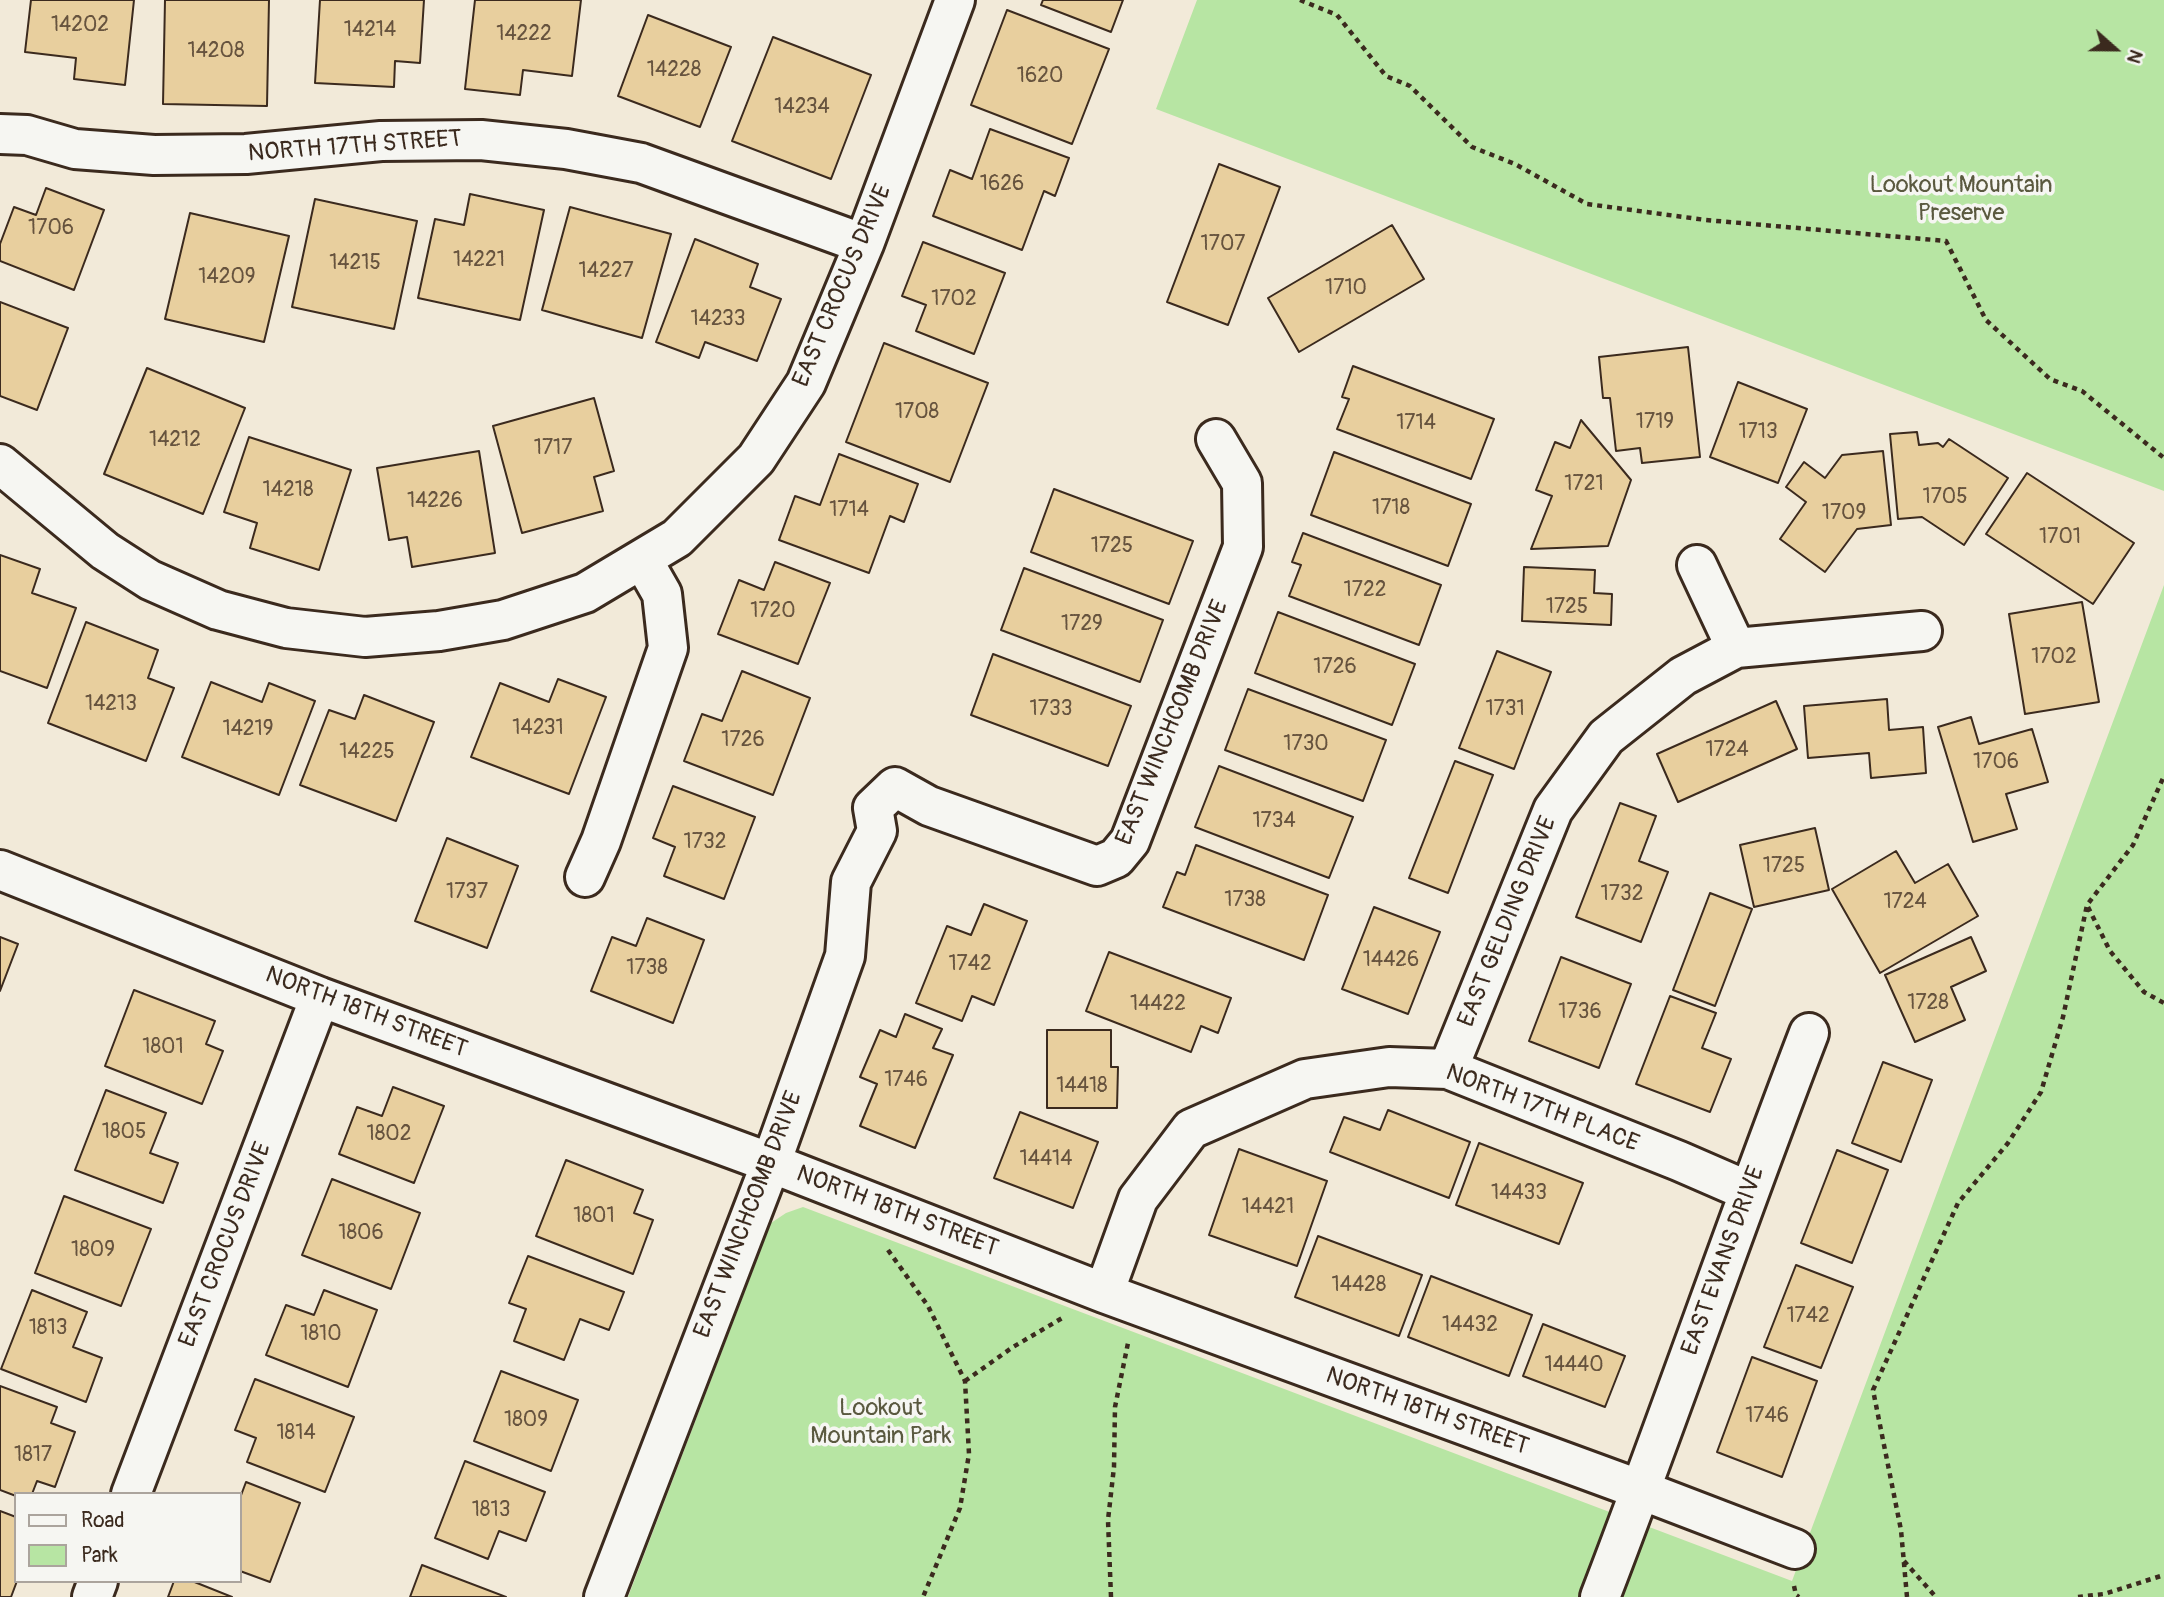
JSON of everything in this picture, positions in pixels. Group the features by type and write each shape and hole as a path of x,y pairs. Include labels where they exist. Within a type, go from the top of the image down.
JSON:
{"street":[{"name":"EAST CROCUS DRIVE","path":"642,559 677,537 756,460 806,383 864,244 955,0"},
{"name":"NORTH 17TH STREET","path":"0,134 27,135 75,149 154,155 246,155 381,141 481,139 566,149 641,163 864,244"},
{"name":"EAST WINCHCOMB DRIVE","path":"604,1597 771,1163 845,956 851,882 877,831 873,808 895,787 929,806 1097,866 1116,858 1130,841 1243,547 1242,483 1216,439"},
{"path":"0,464 105,551 150,580 218,610 286,628 365,636 439,631 503,620 585,593 642,559 663,594 668,648 601,841 585,877"},
{"path":"1697,565 1736,648"},
{"name":"EAST GELDING DRIVE","path":"1448,1069 1553,810 1606,737 1682,676 1736,648 1922,631"},
{"name":"NORTH 18TH STREET","path":"0,870 320,997 771,1163 1104,1293 1795,1549"},
{"name":"EAST CROCUS DRIVE","path":"132,1492 320,997"},
{"name":"EAST EVANS DRIVE","path":"1600,1597 1748,1191 1809,1033"},
{"name":"NORTH 17TH PLACE","path":"1104,1293 1138,1199 1191,1129 1304,1079 1389,1067 1448,1069 1748,1191"}],"path":[{"path":"1300,0 1337,15 1386,76 1410,86 1472,147 1516,164 1587,204 1706,220 1946,241 1986,320 2050,379 2082,391 2164,458"},
{"path":"1907,1597 1901,1530 1873,1391 1958,1203 2008,1143 2041,1092 2063,1017 2087,905 2133,845 2164,776"},
{"path":"2087,905 2110,951 2144,992 2164,1003"},
{"path":"887,1249 928,1306 965,1381 969,1454 960,1508 923,1597"},
{"path":"965,1381 1013,1347 1066,1315"},
{"path":"1111,1597 1108,1520 1114,1467 1115,1407 1129,1338"},
{"path":"1904,1561 1936,1597"},
{"path":"2078,1597 2104,1594 2164,1575"}],"green space":[{"name":"Lookout Mountain Preserve","path":"1197,0 2164,0 2164,491 1156,109"},
{"name":"Lookout Mountain Park","path":"2164,585 2164,1597 628,1597 771,1223 786,1213 803,1207 1792,1581"}],"building":[{"path":"31,0 134,0 125,85 74,79 76,58 25,52"},
{"path":"165,0 269,0 267,106 163,104"},
{"path":"320,0 424,0 420,63 395,61 394,87 315,83"},
{"path":"475,0 581,0 572,76 523,70 520,95 465,89"},
{"path":"1043,0 1123,0 1111,32 1041,5"},
{"path":"1007,10 1109,49 1072,144 971,105"},
{"path":"648,15 731,47 700,127 618,96"},
{"path":"773,37 871,75 831,179 732,141"},
{"path":"990,129 1069,158 1055,196 1044,191 1022,250 933,216 950,170 972,179"},
{"path":"1219,164 1280,187 1228,325 1167,302"},
{"path":"46,188 104,210 74,290 0,261 0,244 14,207 36,215"},
{"path":"470,194 544,210 520,320 418,298 435,219 464,225"},
{"path":"315,199 417,221 394,329 292,307"},
{"path":"570,207 671,234 642,338 542,310"},
{"path":"190,213 289,236 264,342 165,319"},
{"path":"1392,225 1424,279 1299,352 1268,298"},
{"path":"695,239 758,264 750,287 781,299 757,361 705,342 699,358 656,342"},
{"path":"923,242 1005,273 974,354 916,331 926,305 902,296"},
{"path":"0,302 68,328 37,410 0,396"},
{"path":"884,343 988,383 950,482 846,442"},
{"path":"1688,347 1700,457 1642,463 1640,448 1616,451 1610,398 1603,398 1599,357"},
{"path":"1353,366 1494,419 1471,479 1337,429 1349,399 1342,397"},
{"path":"147,368 245,408 203,514 104,474"},
{"path":"1738,382 1807,409 1778,483 1710,457"},
{"path":"594,398 614,471 594,477 603,511 522,533 493,426"},
{"path":"1581,420 1631,480 1608,546 1531,549 1552,496 1536,490 1555,442 1570,448"},
{"path":"1917,432 1919,445 1938,443 1943,447 1949,439 2008,478 1964,545 1922,517 1898,519 1890,434"},
{"path":"249,437 351,470 319,570 250,548 257,523 224,512"},
{"path":"479,451 495,553 412,567 407,537 389,540 377,468"},
{"path":"1883,451 1891,525 1857,529 1825,572 1780,539 1806,502 1786,487 1804,462 1825,478 1842,455"},
{"path":"1334,452 1471,504 1448,566 1311,515"},
{"path":"839,454 918,484 904,522 890,516 869,573 779,540 795,496 820,505"},
{"path":"2027,473 2134,543 2093,604 1986,534"},
{"path":"1054,489 1193,541 1169,604 1031,552"},
{"path":"1303,533 1441,585 1419,645 1289,596 1301,565 1292,562"},
{"path":"0,555 40,569 32,593 76,608 47,688 0,671"},
{"path":"775,562 830,583 798,664 718,634 739,580 764,590"},
{"path":"1524,567 1595,570 1594,593 1612,594 1611,625 1522,621"},
{"path":"1024,568 1163,620 1140,682 1001,630"},
{"path":"2082,602 2099,702 2025,714 2009,614"},
{"path":"1278,612 1415,664 1392,725 1255,673"},
{"path":"86,622 158,650 148,678 174,688 146,761 48,723"},
{"path":"1497,651 1551,672 1514,769 1459,748"},
{"path":"993,654 1131,706 1108,766 971,715"},
{"path":"742,671 810,698 773,795 684,761 702,714 722,721"},
{"path":"558,679 606,697 569,794 471,757 500,683 549,702"},
{"path":"211,682 262,702 269,683 315,701 279,795 182,757"},
{"path":"1248,689 1386,740 1363,801 1225,750"},
{"path":"364,695 434,722 396,821 300,785 329,710 355,719"},
{"path":"1887,699 1889,730 1923,727 1926,773 1871,778 1869,753 1808,758 1804,706"},
{"path":"1776,701 1797,749 1678,802 1657,754"},
{"path":"1971,717 1979,744 2032,729 2048,782 2006,794 2017,829 1973,842 1938,727"},
{"path":"1455,761 1493,775 1448,893 1409,878"},
{"path":"1219,766 1353,817 1329,878 1195,827"},
{"path":"673,786 755,817 724,899 664,876 675,847 653,838"},
{"path":"1620,803 1656,816 1639,861 1668,872 1641,942 1576,917"},
{"path":"1815,828 1829,890 1754,907 1740,845"},
{"path":"447,838 518,866 487,948 415,921"},
{"path":"1196,845 1328,895 1304,960 1163,907 1177,872 1185,875"},
{"path":"1896,851 1915,883 1948,864 1978,916 1880,973 1832,889"},
{"path":"1710,893 1752,909 1715,1006 1673,990"},
{"path":"984,904 1027,921 994,1005 972,996 962,1021 916,1003 947,926 971,935"},
{"path":"1374,907 1440,932 1408,1014 1342,989"},
{"path":"647,918 704,940 673,1023 591,991 612,937 636,946"},
{"path":"0,937 18,944 0,991"},
{"path":"1971,937 1986,971 1951,987 1965,1020 1915,1042 1885,975"},
{"path":"1109,952 1231,998 1218,1033 1201,1026 1191,1052 1086,1011"},
{"path":"1561,957 1631,984 1599,1068 1529,1041"},
{"path":"134,990 215,1021 206,1044 223,1051 202,1104 105,1066"},
{"path":"1670,996 1716,1013 1702,1048 1731,1059 1710,1112 1636,1084"},
{"path":"905,1014 942,1029 933,1048 953,1055 915,1148 860,1126 877,1084 860,1077 880,1030 896,1037"},
{"path":"1047,1030 1111,1030 1111,1067 1118,1067 1117,1108 1047,1108"},
{"path":"1883,1062 1932,1080 1901,1162 1852,1143"},
{"path":"393,1087 444,1106 414,1183 339,1154 357,1107 382,1116"},
{"path":"106,1090 166,1113 150,1153 178,1163 163,1203 75,1170"},
{"path":"1388,1110 1470,1142 1449,1198 1330,1152 1344,1117 1380,1130"},
{"path":"1020,1112 1098,1142 1073,1208 994,1178"},
{"path":"1479,1143 1583,1183 1559,1244 1456,1205"},
{"path":"1239,1149 1327,1181 1297,1266 1209,1235"},
{"path":"1837,1150 1888,1170 1852,1263 1801,1243"},
{"path":"566,1160 643,1190 634,1213 653,1220 633,1274 536,1236"},
{"path":"332,1179 420,1213 391,1289 302,1255"},
{"path":"64,1196 151,1229 121,1306 35,1273"},
{"path":"1318,1236 1422,1275 1399,1336 1295,1297"},
{"path":"528,1256 624,1292 609,1330 580,1319 564,1360 514,1341 526,1309 509,1303"},
{"path":"1796,1265 1853,1287 1821,1368 1764,1347"},
{"path":"1431,1276 1532,1315 1509,1376 1408,1337"},
{"path":"32,1290 87,1312 73,1347 102,1358 86,1402 1,1369"},
{"path":"324,1290 377,1310 348,1387 266,1355 286,1305 314,1315"},
{"path":"1543,1324 1625,1356 1605,1407 1523,1376"},
{"path":"1752,1357 1817,1381 1782,1477 1717,1452"},
{"path":"501,1371 578,1400 551,1471 474,1441"},
{"path":"255,1379 354,1417 325,1492 247,1462 256,1438 235,1430"},
{"path":"0,1386 57,1407 51,1423 75,1432 55,1487 37,1481 33,1492 14,1492 14,1495 0,1490"},
{"path":"465,1461 545,1492 526,1541 499,1531 488,1559 435,1538"},
{"path":"246,1482 300,1503 270,1582 242,1572 242,1493"},
{"path":"0,1511 14,1516 14,1583 16,1583 11,1597 0,1597"},
{"path":"422,1565 506,1597 410,1597"},
{"path":"173,1583 197,1583 232,1597 168,1597"}]}
